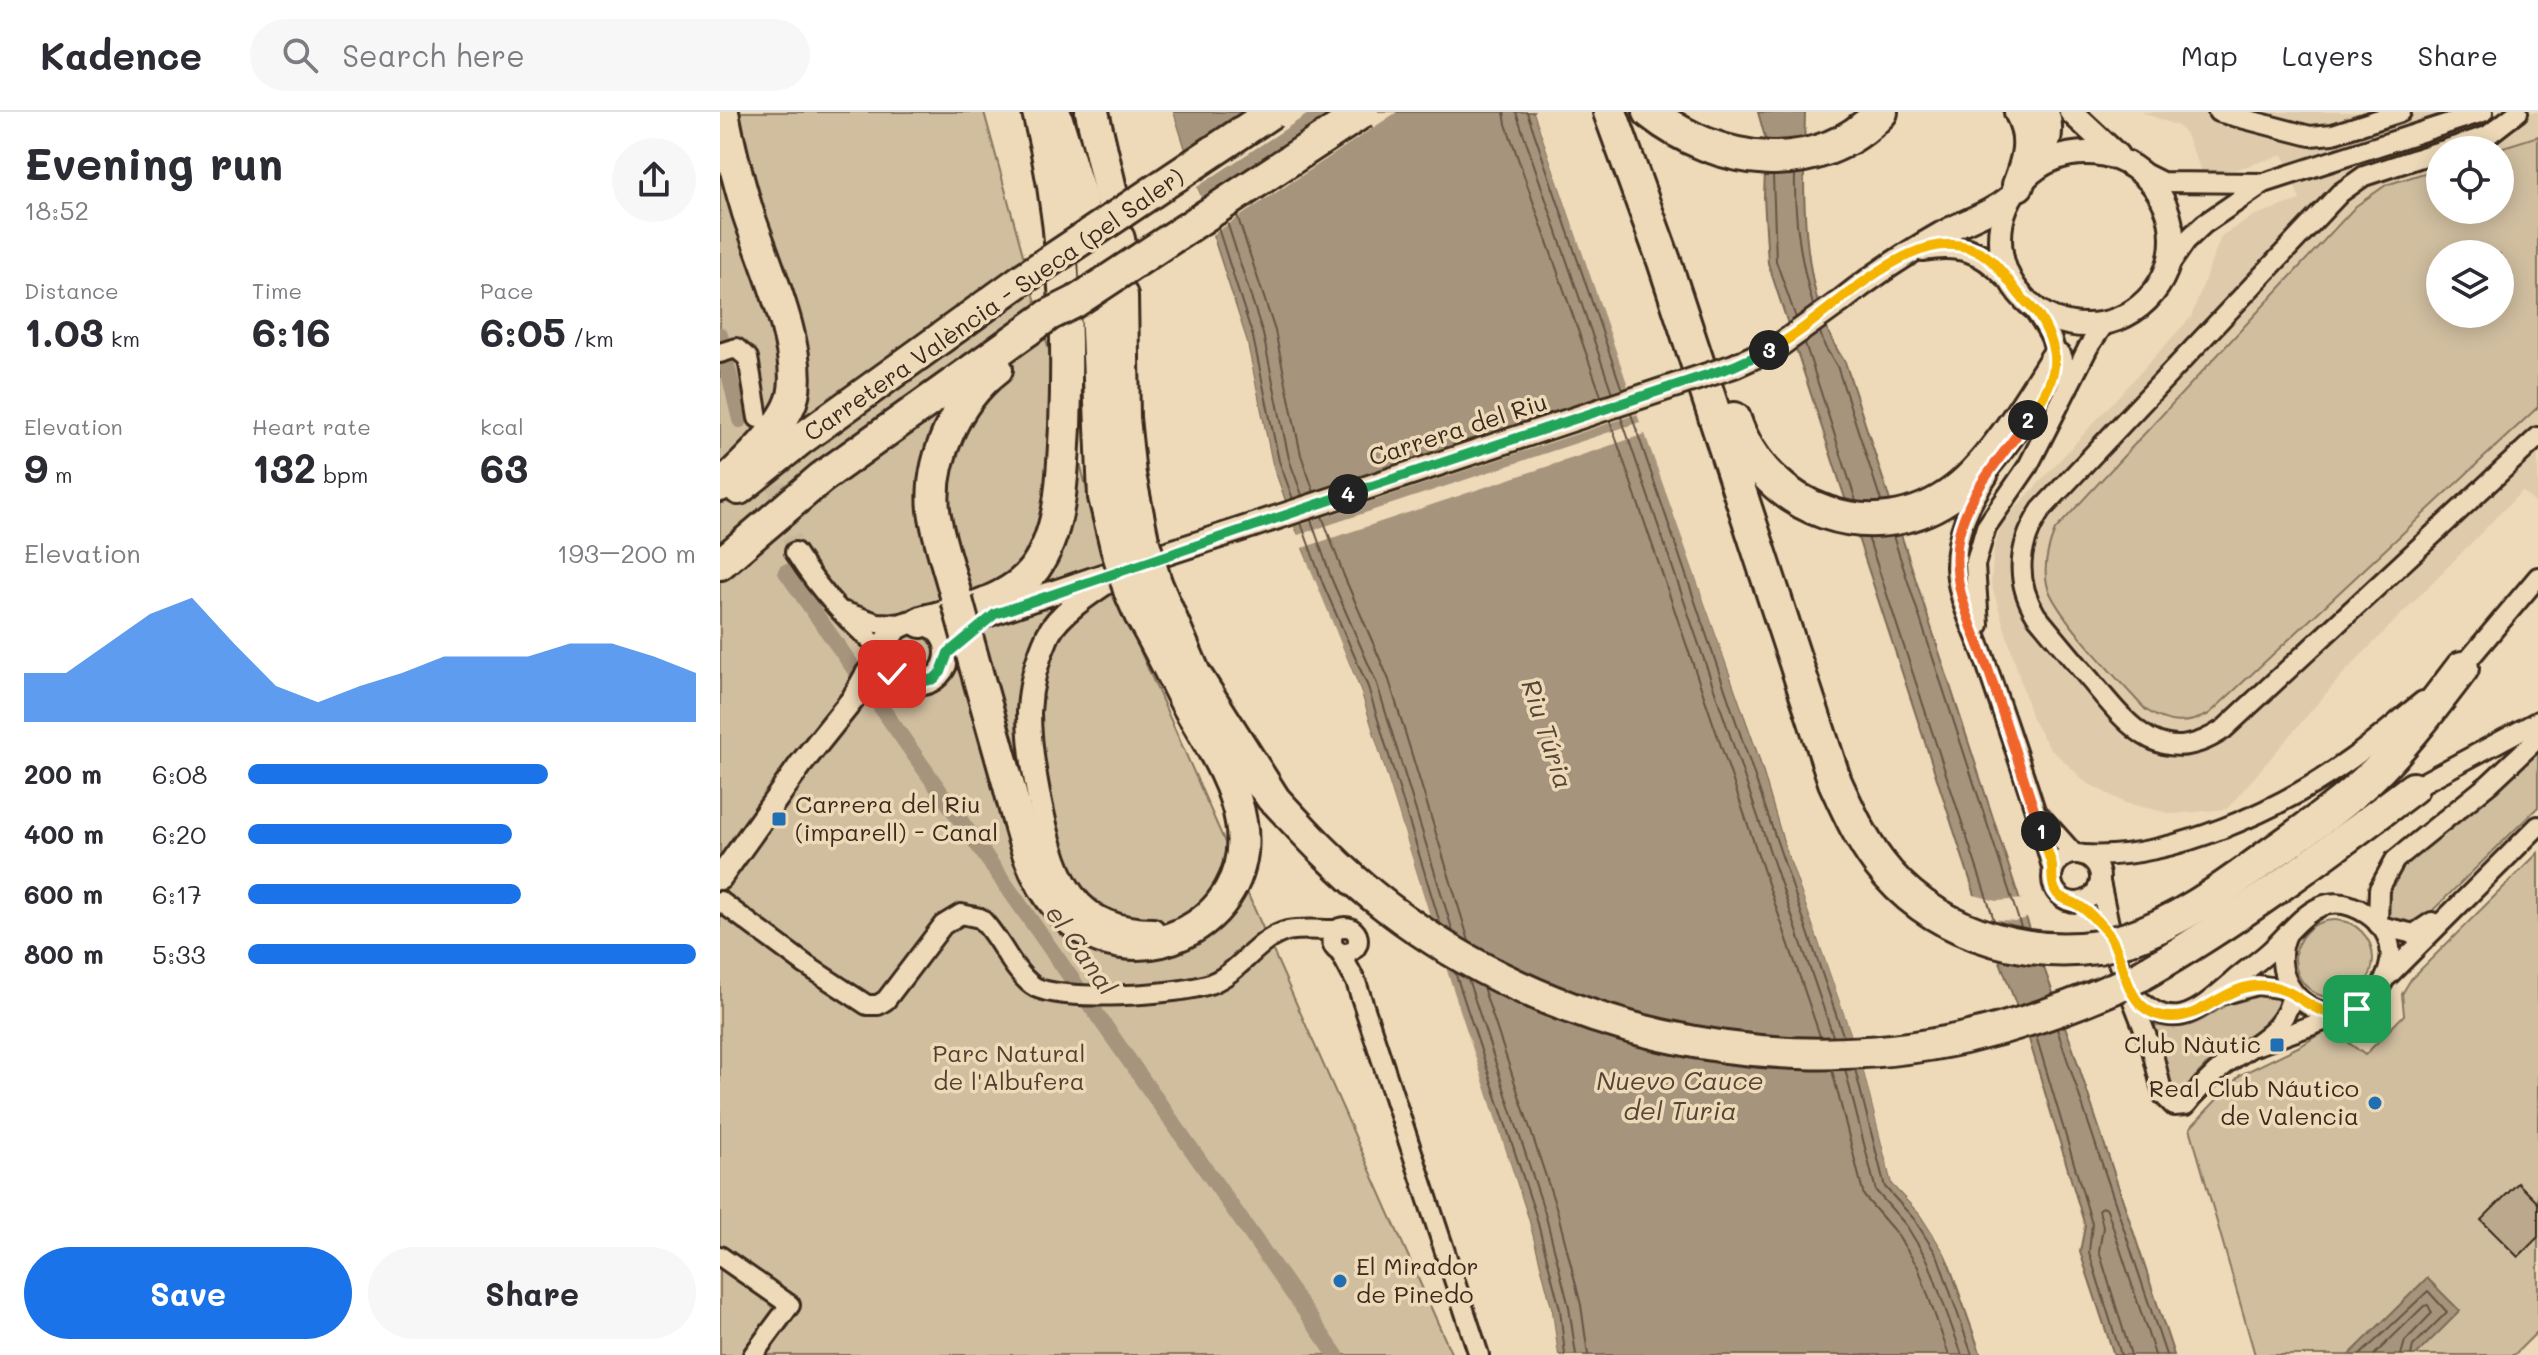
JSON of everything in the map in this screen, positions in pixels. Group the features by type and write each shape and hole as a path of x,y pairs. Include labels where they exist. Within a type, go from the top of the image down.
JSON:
{"highway":[{"path":"720,486 773,430 793,398 794,383 781,309 748,211 723,112"},
{"path":"920,624 970,609 1019,584 1034,570 1053,529 1063,460 1067,285 1038,112"},
{"path":"1028,338 988,376 961,408 939,455 934,509 1026,846 1048,894 1070,919 1106,940 1141,944 1175,938 1211,915 1231,888 1242,854 1241,823 1220,765 1104,497 1111,250 1080,195 1054,112"},
{"path":"1092,112 1112,198"},
{"name":"Carretera València - Sueca (pel Saler)","path":"720,504 800,440 1024,278 1272,112"},
{"name":"Carretera València - Sueca (pel Saler)","path":"720,564 821,478 1028,338 1075,302 1363,112"},
{"path":"1611,112 1685,267 1739,434 1748,453 1763,472 1792,498 1827,513 1873,520 1912,514 1948,497 1977,472 2056,360"},
{"path":"1611,112 1664,261 1835,782 1862,839 1880,865 1917,901 1964,929 2010,944 2047,950 2150,932 2190,911 2309,827 2361,786 2400,746 2462,668"},
{"path":"1650,112 1703,144 1749,156 1796,157 1820,152 1863,129 1881,112"},
{"path":"2019,185 2029,144 2020,112"},
{"path":"1121,296 1123,418 1136,571 1201,687 1272,797 1342,870 1422,932 1490,973 1559,1004 1612,1022 1705,1044 1753,1050 1845,1052 1924,1045 2000,1029 2128,985 2296,877 2413,788"}],"street":[{"name":"Carrera del Riu","path":"920,624 995,614 1136,571 1251,526 1734,366 1780,345 1942,233 1988,213 2019,185 2050,142 2051,126 2047,112"},
{"path":"2071,112 2134,167 2161,197 2169,214 2172,249 2168,267"},
{"path":"2218,112 2310,136 2333,134 2401,112"},
{"path":"2032,307 2059,322 2075,325 2105,323 2122,318 2144,303 2186,241 2204,224 2264,183 2483,112"},
{"path":"2487,136 2518,112"},
{"path":"2009,280 1999,238 2003,213 2019,185 2052,159 2078,153 2096,153 2134,167 2162,182 2264,183"},
{"path":"2426,156 2364,176 2340,193 2041,510 2021,551 2027,600 2036,615 2138,732 2166,745 2197,744 2224,729 2538,437"},
{"path":"1914,250 1964,247 1984,255 2032,307 2050,333 2056,360 2046,392 1977,493 1959,535 1958,580 1968,619 2053,871 2053,887 2112,941"},
{"path":"1983,656 1974,580 1978,551 1986,527 2028,466 2089,346 2105,323"},
{"path":"728,351 748,358 758,418"},
{"path":"795,552 814,581 851,623 885,654 889,668 897,678"},
{"path":"1136,571 1145,640 1219,781 1231,812 1234,841 1230,869 1211,901 1184,922 1152,931 1105,922 1083,906 1065,882 1053,855 1047,828 1029,712 1034,672 1050,632 1075,605 1136,571"},
{"path":"2053,871 2061,859 2078,855 2118,855 2163,847 2218,829 2269,807 2351,759 2462,668 2538,577"},
{"path":"842,611 877,623 920,624 944,638 948,653 941,672 934,679 918,684 897,678 871,679"},
{"name":"Carrera del Riu","path":"948,653 995,614"},
{"path":"720,878 871,679 885,654 890,635 920,624"},
{"path":"2413,788 2538,721"},
{"path":"2388,976 2390,949 2379,925 2379,889 2395,860 2489,784 2538,738"},
{"path":"2032,804 2051,832 2078,855 2095,863 2112,941 2152,1050 2163,1095 2174,1106 2186,1105 2218,1071 2255,1046 2279,1024 2289,1007 2292,991"},
{"path":"2128,985 2153,1012 2172,1017 2197,1011 2218,996 2307,912 2334,904 2360,910 2379,925 2407,934 2421,931 2538,826"},
{"path":"2074,903 2094,895 2100,882"},
{"path":"2255,1046 2371,1000 2388,976 2473,887"},
{"path":"720,901 806,965 867,1005 878,1005 886,1000 943,925 961,914 980,918 990,928 1030,984 1040,990 1059,993 1179,992 1213,983 1237,969 1266,942 1286,931 1304,931 1341,944 1479,1355"},
{"path":"2288,932 2281,955 2282,968 2292,991 2305,1005 2318,1011 2341,1014"},
{"path":"2218,996 2257,985 2292,991"},
{"path":"720,1256 790,1305 753,1355"}],"shaded area":[{"path":"2141,112 2538,112 2538,506 2522,491 2342,675 2227,809 2173,814 2125,803 2087,783 2049,747 2032,719 1991,583 1994,548 2002,523 2191,317 2221,236 2255,215 2300,200 2283,155 2237,169 2202,172 2185,133 2178,126"}],"green space":[{"name":"Parc Natural de l'Albufera","path":"720,112 984,112 1094,515 1134,637 1452,1355 720,1355"},
{"path":"2538,136 2538,407 2209,714 2184,722 2161,718 2146,710 2061,612 2047,584 2048,550 2055,530 2356,206 2386,185 2426,172 2426,224 2514,224 2514,144"},
{"path":"2538,749 2538,807 2424,919 2409,926 2387,919 2388,891 2397,865"},
{"name":"Real Club Náutico de Valencia","path":"2538,853 2538,1331 2514,1355 2255,1355 2190,1128 2240,1075 2302,1045 2329,1028 2365,1055 2404,1015 2402,994 2411,979"},
{"path":"2326,920 2342,920 2356,926 2367,937 2373,959 2367,981 2356,992 2342,998 2326,998 2312,992 2301,981 2295,967 2295,951 2301,937 2312,926"},
{"path":"2254,991 2280,997 2274,1018 2206,1065 2180,1093 2172,1095 2150,1024 2183,1027"}],"water":[{"name":"Nuevo Cauce del Turia","path":"1173,112 1534,112 1759,757 1785,845 1863,1066 1892,1184 1920,1214 1945,1253 1981,1355 1558,1355 1552,1311 1528,1218 1457,1006 1360,690 1316,587 1272,464 1246,339"},
{"path":"1758,112 1805,113 1807,242 1819,306 1830,336 1845,362 2019,898 2072,1046 2174,1355 2114,1355 2080,1252 2085,1226 2028,1036 1976,898 1768,263 1764,197 1766,141"},
{"path":"2427,1278 2460,1311 2416,1355 2349,1355"}],"pier":[{"path":"1169,112 1173,112 1185,150 1242,112 1311,112 1197,187 1201,197 1330,112 1397,112 1212,235 1246,339 1272,464 1285,501 1628,386 1534,112 1538,112 1866,1064 1896,1182 1923,1212 1948,1251 1966,1300 1945,1253 1920,1214 1892,1184 1862,1064 1743,1061 1640,1043 1548,1013 1444,961 1528,1218 1552,1311 1558,1355 1554,1355 1548,1311 1524,1219 1454,1007 1357,692 1312,588 1268,465 1242,340","holes":["1637,414 1640,422 1298,535 1294,527","1645,434 1759,756 1785,845 1853,1039 1740,1037 1628,1014 1542,984 1497,963 1433,925 1360,690 1302,548"]},
{"path":"1970,894 1997,901 2024,899 2030,917 2017,921 1988,919 2035,932 2047,965 1994,952"}],"building":[{"path":"2518,1183 2538,1203 2538,1237 2518,1257 2481,1220"}],"waterway":[{"path":"720,335 740,420"},
{"name":"el Canal","path":"786,572 1336,1355"}],"tunnel":[{"path":"769,458 795,552"}],"place":[{"name":"Carrera del Riu (imparell) - Canal","path":"779,819"},
{"name":"Club Nàutic","path":"2277,1045"},
{"name":"Real Club Náutico de Valencia","path":"2375,1103"},
{"name":"El Mirador de Pinedo","path":"1340,1281"}],"route":[{"path":"892,674 911,684 934,679 946,663 948,653 995,614 1132,565 1734,366 1780,345 1815,323 1875,275 1914,250 1964,247 1984,255 2009,280 2050,333 2056,353 2054,373 2046,392 1969,506 1959,535 1956,567 1968,619 2051,863 2053,887 2064,899 2094,919 2111,937 2130,991 2153,1012 2172,1017 2189,1014 2218,996 2257,985 2291,990 2305,1005 2330,1014 2357,1009"}],"water label":[{"name":"Riu Túria","path":"1547,734"}]}
